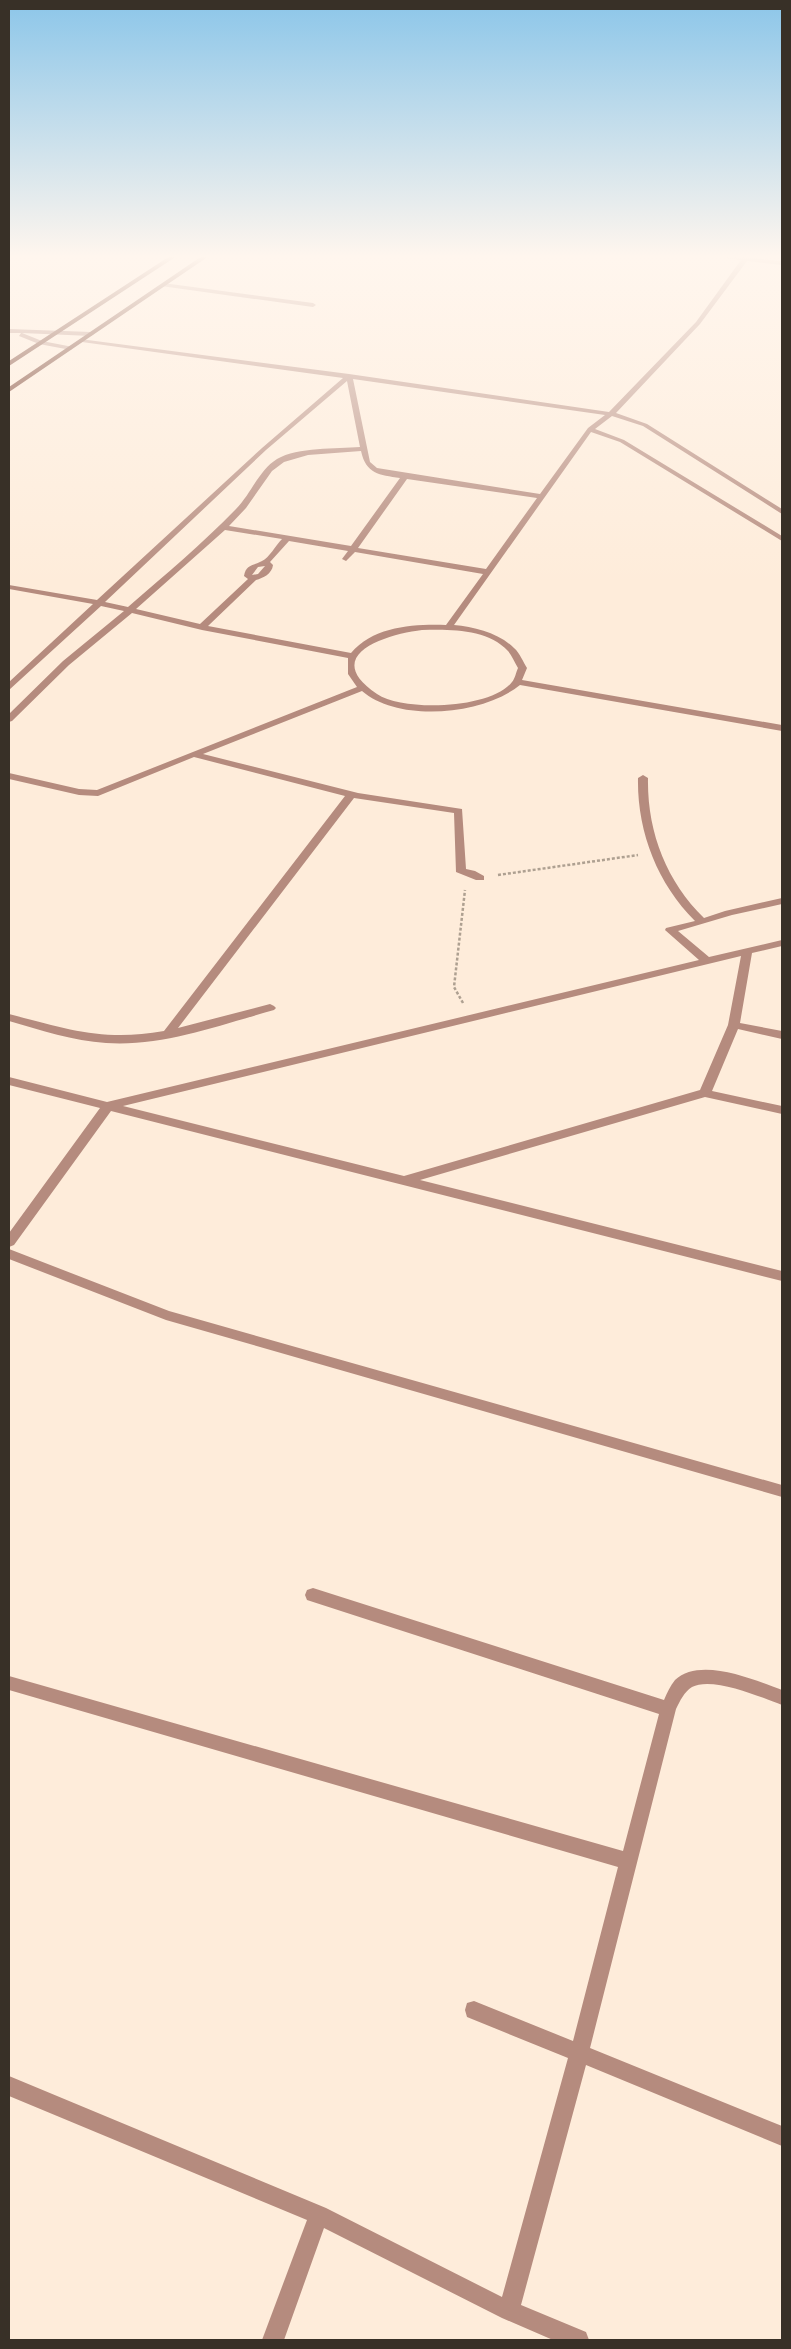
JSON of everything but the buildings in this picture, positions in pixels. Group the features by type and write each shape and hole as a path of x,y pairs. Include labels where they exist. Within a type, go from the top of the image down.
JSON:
{"highway":[{"path":"9,390 48,364"}],"street":[{"path":"257,364 611,414 645,425 782,512"},
{"path":"449,627 590,429 611,414 659,364"},
{"path":"348,376 364,449 368,463 374,470 404,477 542,496"},
{"path":"9,687 264,449 348,376"},
{"path":"590,429 622,441 782,539"},
{"path":"9,719 66,663 129,611 223,527 243,506 269,469 280,460 308,453 364,449"},
{"path":"346,559 404,477"},
{"path":"223,527 488,572"},
{"path":"202,628 253,578 266,572 269,565 265,563 287,538"},
{"path":"9,588 100,602 129,611 202,628 354,656"},
{"path":"422,627 449,627 478,632 507,645 516,653 521,662 522,672 518,682 509,690 488,701 461,708 441,709 400,705 383,700 362,688 352,675 350,665 354,656 372,640 387,634 422,627"},
{"path":"518,682 782,728"},
{"path":"9,776 93,794 103,792 193,754 362,688"},
{"path":"193,754 350,796 388,803 459,811 461,872 471,873 480,878"},
{"path":"644,778 642,792 656,853 677,896 702,922"},
{"path":"167,1035 350,796"},
{"path":"707,961 670,930 729,913 782,901"},
{"path":"9,1242 108,1105 782,943"},
{"path":"705,1093 734,1025 747,952"},
{"path":"9,1018 76,1034 115,1040 167,1035 270,1008"},
{"path":"734,1025 782,1035"},
{"path":"9,1081 782,1276"},
{"path":"405,1180 705,1093 782,1110"},
{"path":"9,1254 166,1315 782,1491"},
{"path":"313,1595 668,1710"},
{"path":"509,2311 579,2054 668,1710 676,1693 685,1682 700,1677 721,1678 782,1697"},
{"path":"9,1683 629,1861"},
{"path":"474,2010 782,2136"},
{"path":"9,2086 319,2215 509,2311 578,2340"},
{"path":"273,2340 319,2215"}],"path":[{"path":"472,1018 454,987 465,890 479,883 480,878 656,853"}]}
